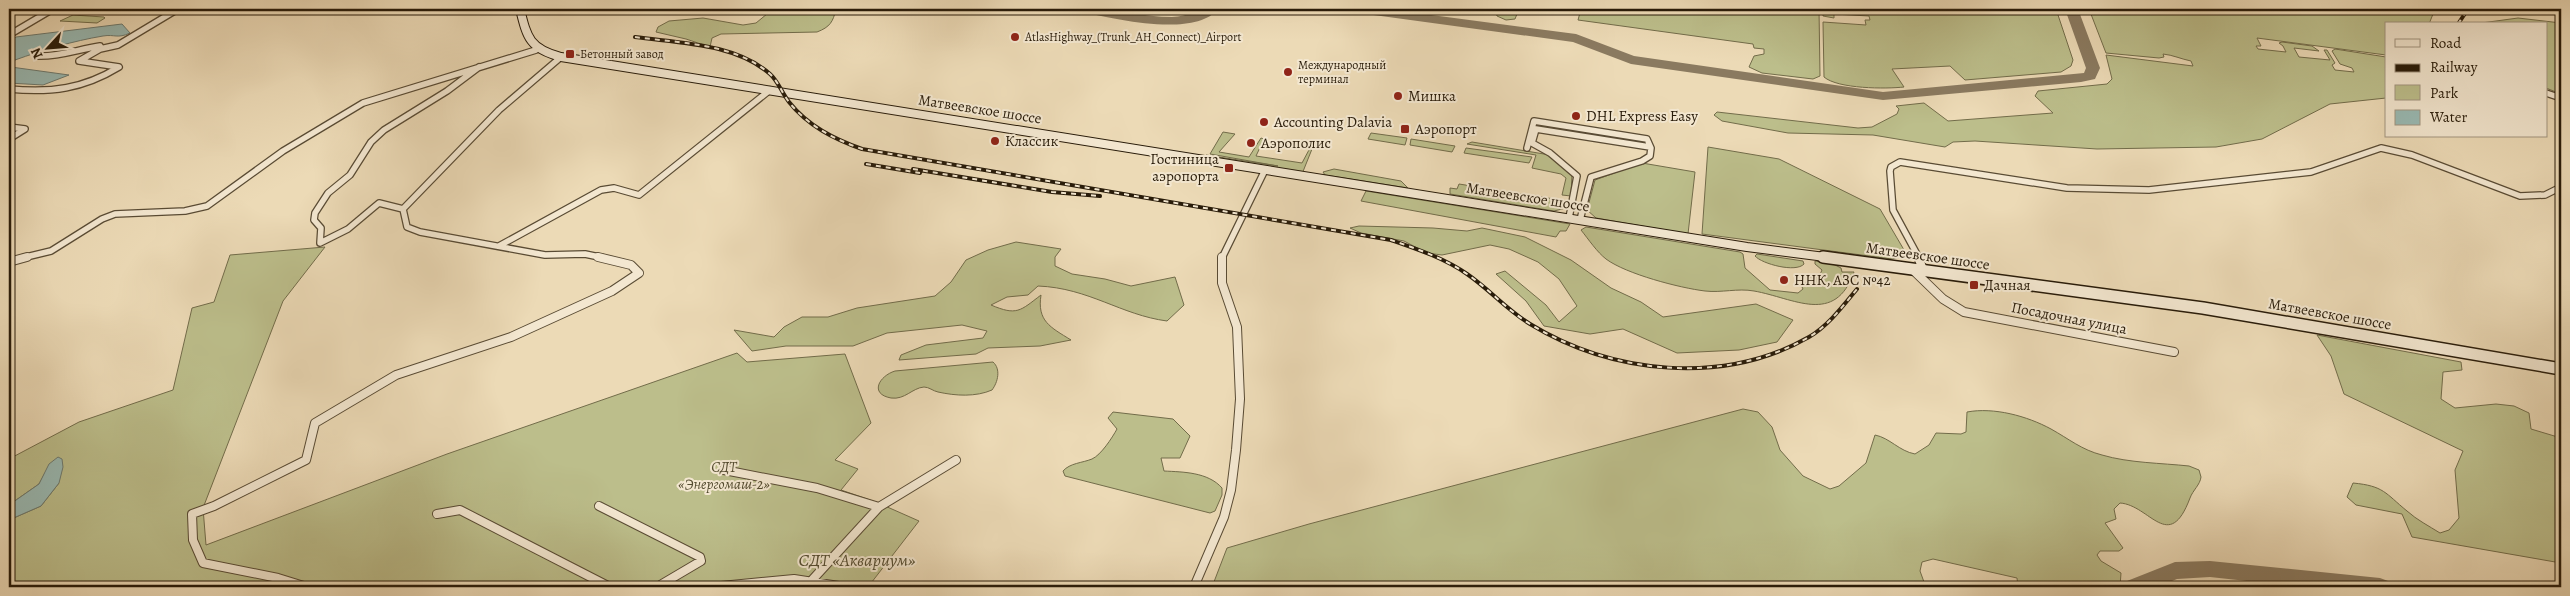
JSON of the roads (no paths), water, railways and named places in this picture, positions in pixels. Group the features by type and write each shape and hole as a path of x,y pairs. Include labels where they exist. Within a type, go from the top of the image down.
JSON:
{"main road":[{"path":"520,9 528,38 536,50"},
{"name":"Матвеевское шоссе","path":"536,50 561,57 1580,220 1924,272 2203,308 2561,369"}],"street":[{"path":"9,35 54,9"},
{"path":"9,89 46,93 76,89 93,82 119,67 79,61 100,49 118,45 178,9"},
{"path":"49,56 100,46 100,49"},
{"path":"89,62 100,49"},
{"path":"9,262 51,251 102,219 115,214 185,211 207,206 283,151 363,103 536,50"},
{"path":"403,209 490,119 542,71 561,57"},
{"path":"403,209 379,203 348,229 320,243 321,228 314,220 315,213 328,193 350,175 369,144 384,130 448,91 479,67"},
{"path":"498,246 601,190 614,188 639,195 770,90"},
{"path":"2548,95 2561,98"},
{"path":"1527,148 1534,121 1647,139 1650,147 1650,156 1642,161 1591,177 1580,220"},
{"path":"9,127 25,129 9,139"},
{"path":"1569,218 1577,176 1550,152 1532,143 1536,129 1650,147"},
{"path":"1924,272 1891,202 1890,170 1891,167 1900,162 2058,187 2149,190 2311,172 2330,168 2382,148 2412,154 2520,196 2545,195 2561,186"},
{"path":"1194,587 1224,516 1231,490 1236,450 1240,399 1237,327 1222,283 1222,257 1265,170"},
{"path":"307,587 278,578 202,562 194,550 190,530 192,514 214,506 306,460 315,423 391,378 424,364 511,337 612,292 639,273 631,265 586,254 545,255 420,232 406,227 403,209"},
{"name":"Посадочная улица","path":"1913,270 1930,288 1952,306 1964,312 2174,352"},
{"path":"813,579 879,507 956,460"},
{"path":"724,470 817,488 879,507"},
{"path":"599,506 700,557 701,561 696,566 657,587"},
{"path":"437,514 460,510 610,587"},
{"path":"711,587 791,578 813,579 845,587"}],"water":[{"path":"122,24 130,33 122,36 92,38 58,46 15,60 11,67 69,75 43,85 9,83 9,42 16,37"},
{"path":"58,457 62,459 63,467 59,483 41,506 9,520 9,505 39,484 49,464"}],"railway":[{"path":"2459,22 2466,12 2474,9"},
{"path":"635,37 706,46 740,56 770,74 789,102 813,125 841,141 862,149 1391,240 1430,254 1458,268 1530,324 1562,341 1596,354 1632,363 1668,368 1705,368 1741,363 1776,353 1809,337 1823,327 1857,289"},
{"path":"866,164 920,173"},
{"path":"913,169 1052,192 1100,196"}],"place":[{"name":"AtlasHighway_(Trunk_AH_Connect)_Airport","path":"1015,37"},
{"name":"Бетонный завод","path":"570,54"},
{"name":"Международный терминал","path":"1288,72"},
{"name":"Мишка","path":"1398,96"},
{"name":"DHL Express Easy","path":"1576,116"},
{"name":"Accounting Dalavia","path":"1264,122"},
{"name":"Аэропорт","path":"1405,129"},
{"name":"Классик","path":"995,141"},
{"name":"Аэрополис","path":"1251,143"},
{"name":"Гостиница аэропорта","path":"1229,168"},
{"name":"ННК, АЗС №42","path":"1784,280"},
{"name":"Дачная","path":"1974,285"}],"park label":[{"name":"СДТ «Энергомаш-2»","path":"724,476"},
{"name":"СДТ «Аквариум»","path":"857,560"}]}
